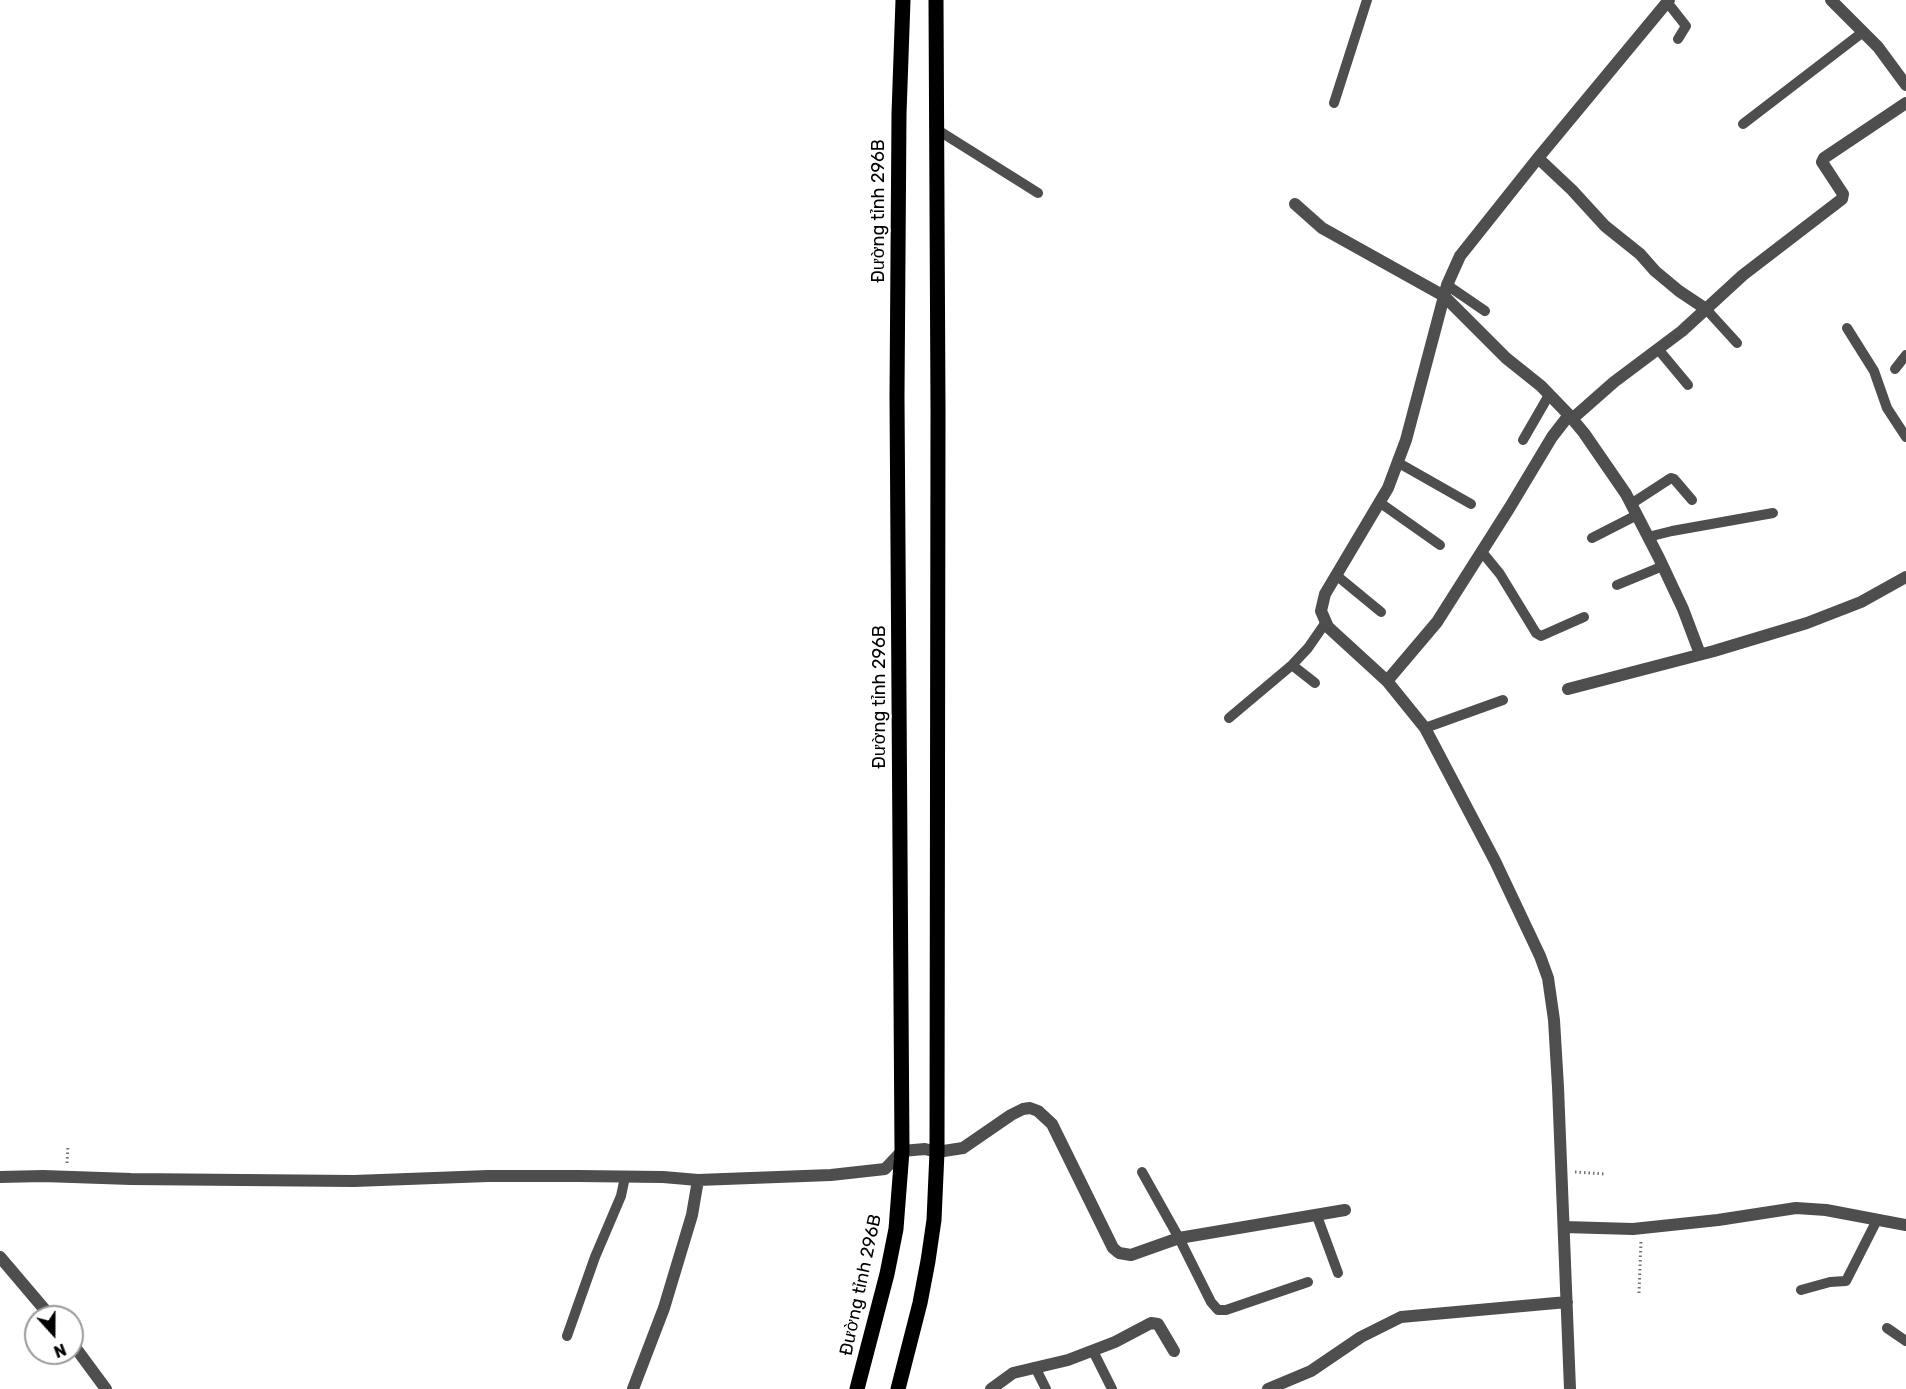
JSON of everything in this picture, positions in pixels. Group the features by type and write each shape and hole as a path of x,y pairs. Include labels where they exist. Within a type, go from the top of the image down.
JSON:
{"main road":[{"name":"Đường tỉnh 296B","path":"857,1389 887,1274 896,1229 902,1152 897,385 899,114 903,0"},
{"path":"898,1389 928,1261 934,1220 937,1152 936,0"}],"street":[{"path":"1831,0 1878,47 1906,85"},
{"path":"1570,1389 1554,1020 1548,978 1537,947 1495,861 1425,728 1388,681 1326,622 1321,612 1325,594 1388,488 1406,440 1445,290 1460,256 1668,1"},
{"path":"1388,681 1437,622 1552,437 1570,417 1682,331 1743,275 1842,199 1843,194 1821,162 1906,103"},
{"path":"1538,158 1605,226 1640,254 1655,271 1706,309"},
{"path":"1295,204 1322,228 1445,290 1489,342 1550,395 1570,417 1584,433 1634,509 1663,566 1700,654"},
{"path":"1568,689 1808,623 1861,602 1906,577"},
{"path":"0,1177 354,1181 488,1176 759,1179 885,1169 902,1152 925,1149 937,1152 963,1148 1011,1115 1030,1108 1038,1111 1053,1124 1113,1248 1119,1253 1131,1255 1179,1238 1345,1210"},
{"path":"633,1389 664,1308 692,1215 698,1180"},
{"path":"1564,1227 1642,1228 1718,1220 1796,1208 1826,1210 1906,1225"},
{"path":"0,1257 41,1305"},
{"path":"1268,1389 1311,1371 1361,1338 1401,1317 1567,1302"},
{"path":"991,1389 1013,1373 1068,1360 1156,1323 1174,1351"},
{"path":"84,1359 106,1389"}],"lane":[{"path":"1334,103 1367,0"},
{"path":"1668,1 1686,27 1678,39"},
{"path":"1743,124 1863,32"},
{"path":"936,129 1038,193"},
{"path":"1445,290 1485,310"},
{"path":"1706,309 1737,343"},
{"path":"1847,328 1874,371 1887,408 1906,437"},
{"path":"1658,349 1688,384"},
{"path":"1895,369 1906,355"},
{"path":"1523,440 1550,395"},
{"path":"1397,462 1471,504"},
{"path":"1592,538 1634,509 1671,478 1692,500"},
{"path":"1379,502 1440,545"},
{"path":"1648,537 1773,513"},
{"path":"1482,552 1500,574 1536,633 1541,636 1584,617"},
{"path":"1617,585 1663,566"},
{"path":"1336,575 1381,612"},
{"path":"1229,718 1292,665 1308,648 1326,622"},
{"path":"1292,665 1315,682"},
{"path":"1425,728 1503,700"},
{"path":"1142,1172 1179,1238 1210,1302 1218,1310 1226,1310 1308,1282"},
{"path":"567,1336 594,1257 621,1196 625,1177"},
{"path":"1317,1216 1338,1272"},
{"path":"1801,1290 1830,1282 1846,1281 1877,1220"},
{"path":"1887,1328 1906,1341"},
{"path":"1093,1351 1112,1389"},
{"path":"1035,1367 1046,1389"}],"path":[{"path":"1562,1171 1605,1174"},
{"path":"1639,1293 1642,1228"}]}
